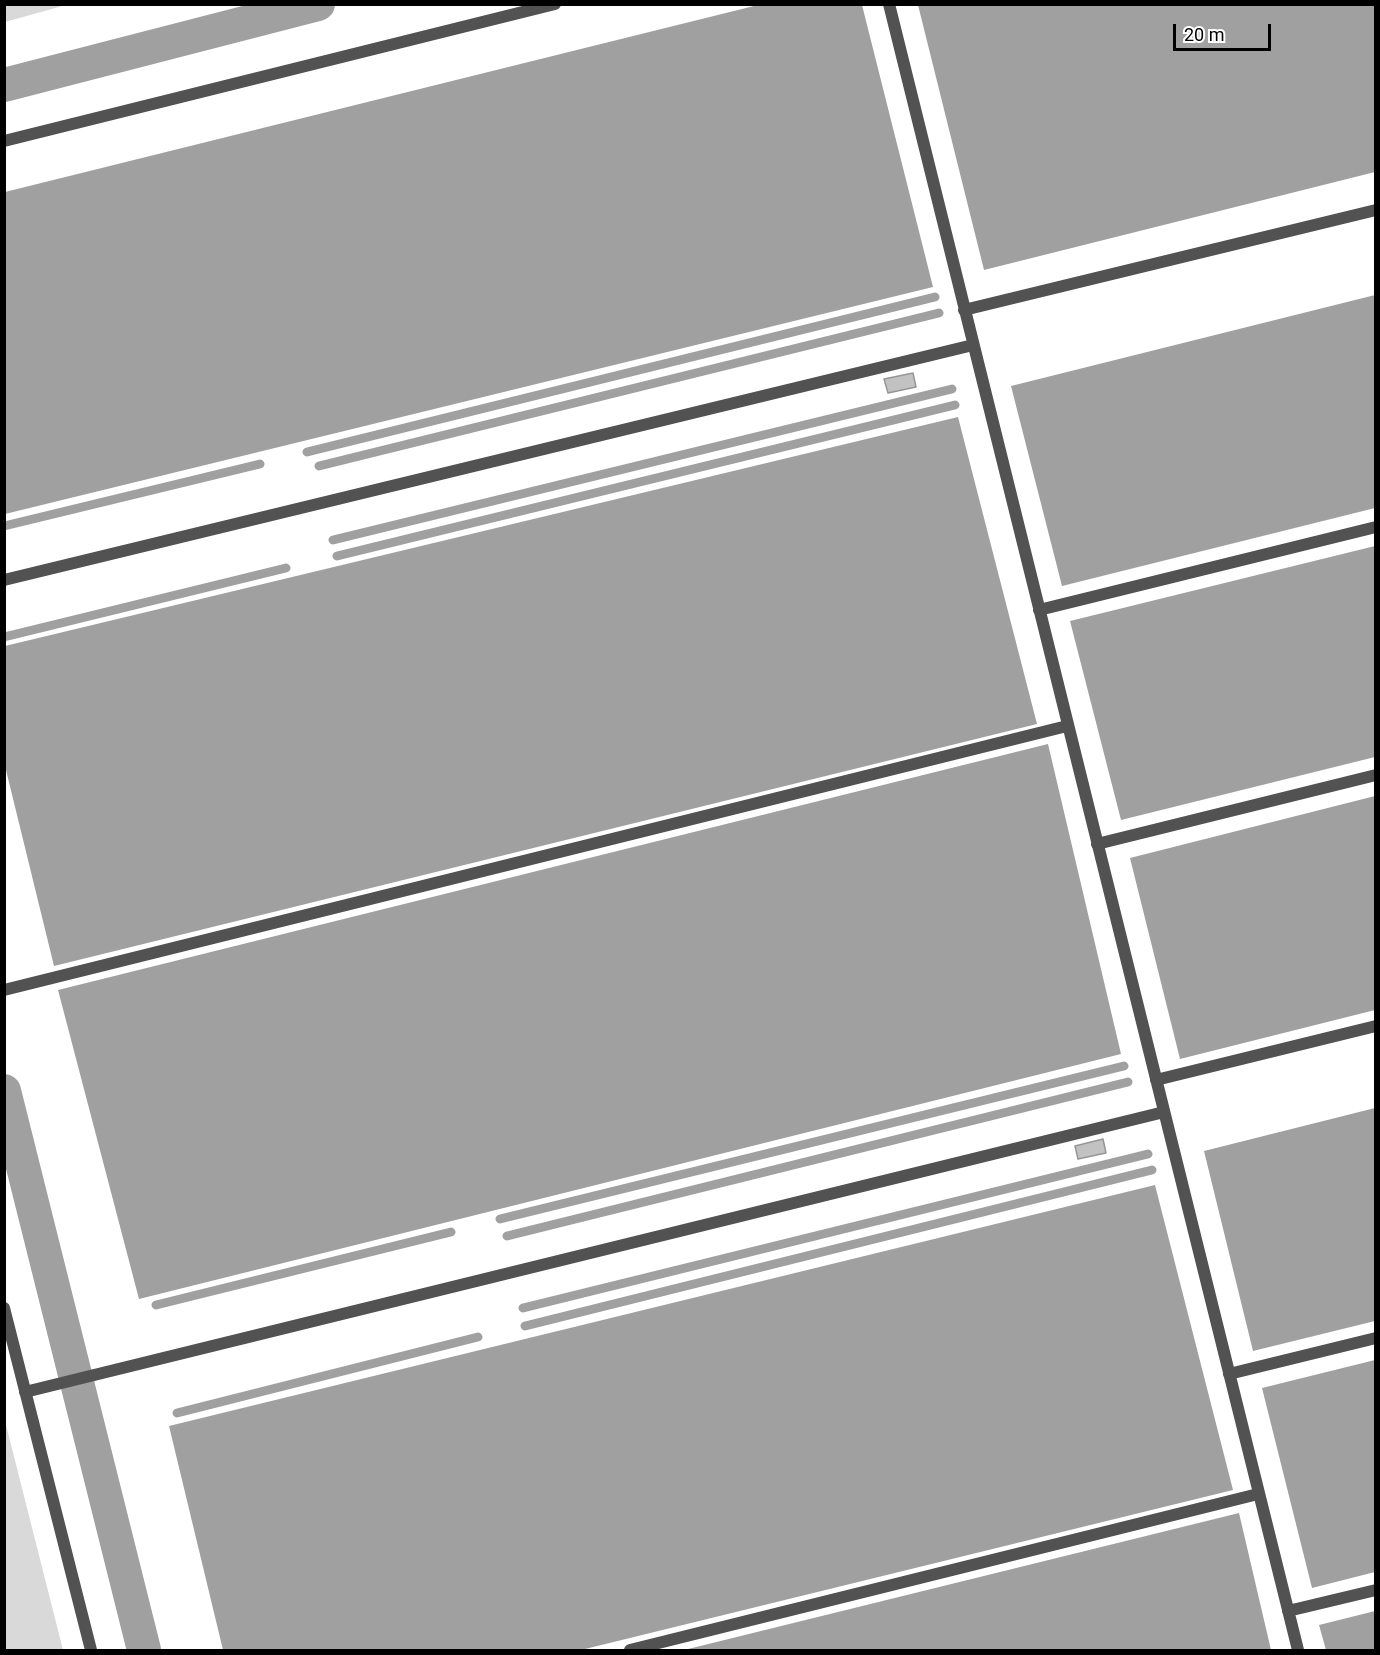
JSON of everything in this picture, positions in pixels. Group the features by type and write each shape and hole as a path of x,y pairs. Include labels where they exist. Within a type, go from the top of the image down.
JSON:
{"lane":[{"path":"4,141 555,4"},
{"path":"889,4 1298,1650"},
{"path":"964,310 1376,210"},
{"path":"4,580 973,345"},
{"path":"1039,610 1376,527"},
{"path":"4,990 1067,726"},
{"path":"1097,844 1376,775"},
{"path":"1156,1080 1376,1026"},
{"path":"25,1392 1164,1112"},
{"path":"4,1308 91,1650"},
{"path":"1229,1374 1376,1338"},
{"path":"630,1650 1258,1494"},
{"path":"1288,1611 1376,1590"}],"shaded area":[{"path":"5,4 66,4 66,5 5,22"},
{"path":"762,4 862,5 933,287 5,514 5,192"},
{"path":"918,5 1375,5 1375,172 984,270"},
{"path":"1375,295 1375,508 1062,586 1011,386"},
{"path":"958,417 1037,724 54,966 5,766 5,646"},
{"path":"1375,546 1375,757 1121,820 1070,621"},
{"path":"1048,744 1121,1054 139,1299 58,990"},
{"path":"1375,796 1375,1010 1180,1059 1130,858"},
{"path":"1375,1108 1375,1321 1253,1351 1204,1151"},
{"path":"1155,1185 1233,1490 581,1650 223,1650 169,1426"},
{"path":"1375,1360 1375,1572 1312,1588 1262,1388"},
{"path":"5,1421 63,1650 5,1650"},
{"path":"1239,1513 1271,1650 684,1650"},
{"path":"1375,1611 1375,1650 1326,1650 1319,1625"}],"building":[{"path":"913,373 916,387 888,393 884,379"},
{"path":"1103,1139 1106,1153 1078,1159 1075,1146"}],"waterway":[{"path":"4,85 318,4"},
{"path":"307,452 935,297"},
{"path":"319,466 939,313"},
{"path":"333,540 952,389"},
{"path":"337,556 955,405"},
{"path":"4,526 260,464"},
{"path":"4,637 286,568"},
{"path":"500,1219 1124,1066"},
{"path":"507,1236 1128,1082"},
{"path":"4,1091 144,1650"},
{"path":"523,1308 1148,1154"},
{"path":"525,1326 1152,1170"},
{"path":"156,1305 451,1232"},
{"path":"177,1413 478,1337"}]}
